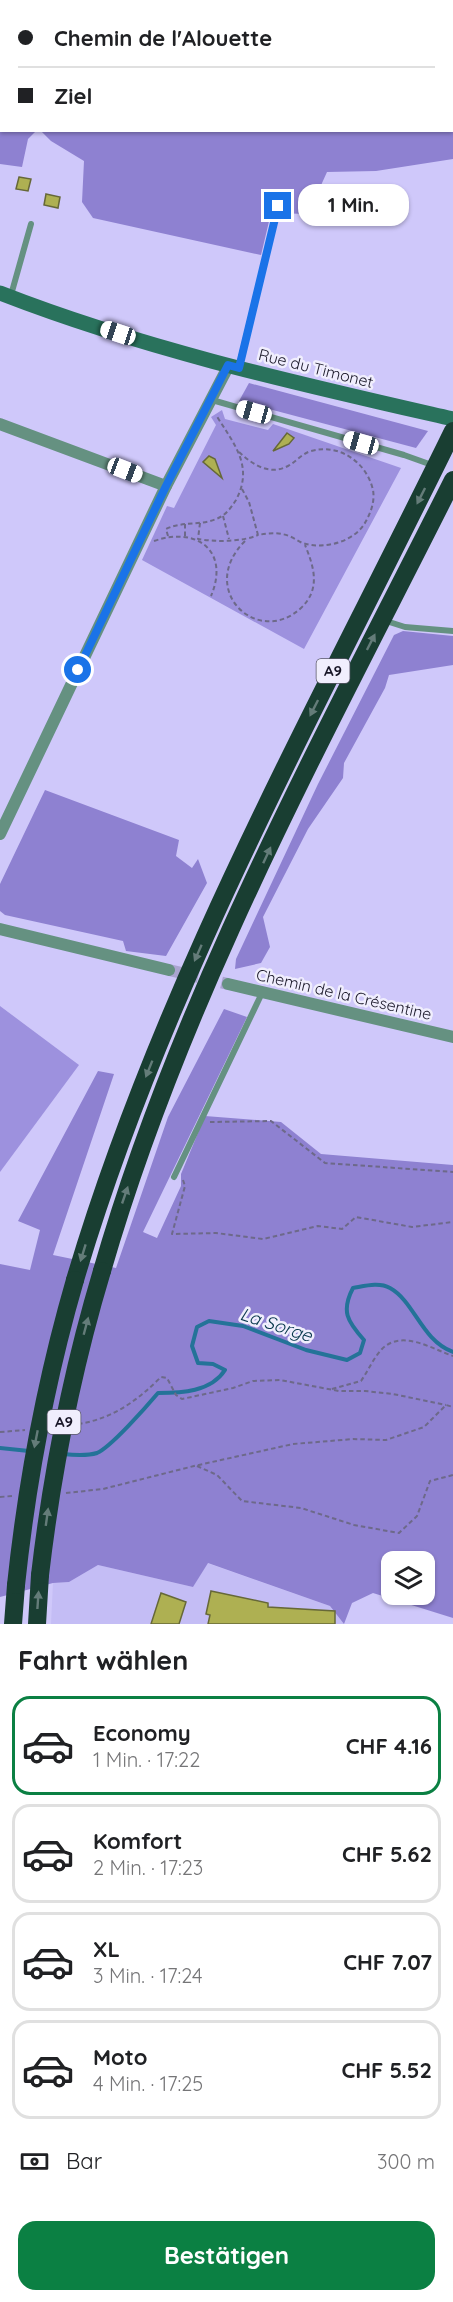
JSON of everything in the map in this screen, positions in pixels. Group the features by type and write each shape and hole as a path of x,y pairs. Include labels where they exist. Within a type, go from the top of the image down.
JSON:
{"highway":[{"name":"A9","path":"13,1624 26,1504 38,1431 75,1280 120,1146 191,968 281,774 450,437"},
{"name":"A9","path":"37,1624 40,1575 61,1436 79,1354 102,1271 133,1174 191,1023 273,841 453,480"}],"main road":[{"name":"Rue du Timonet","path":"5,295 157,346 234,367 453,419"}],"street":[{"path":"0,834 166,486 210,403 234,367"},
{"path":"0,424 166,486"},
{"path":"0,929 169,970"},
{"name":"Chemin de la Crésentine","path":"228,984 453,1036"}],"lane":[{"path":"234,367 278,206"},
{"path":"5,295 31,224"},
{"path":"210,403 404,455 436,466"},
{"path":"383,620 405,627 453,632"},
{"path":"174,1177 263,992"}],"path":[{"path":"168,536 166,529 176,524 200,522 223,516 233,506 242,489 244,469 239,452 210,403"},
{"path":"239,452 252,464 262,468 276,469 289,466 298,457 311,451 328,449 343,453 359,463 370,478 374,495 372,511 364,525 352,537 335,544 304,544 290,536 276,533 258,535 245,541 230,558 226,570 230,596 239,609 253,618 266,621 281,621 293,616 305,604 314,588 315,574 304,544"},
{"path":"242,489 249,502 258,535"},
{"path":"223,516 229,539"},
{"path":"200,522 198,539 211,553 216,566 217,581 211,596"},
{"path":"185,523 185,536"},
{"path":"154,541 168,536 185,536 212,542 229,539 245,541"},
{"path":"203,1123 271,1121 325,1163 453,1172"},
{"path":"179,1166 185,1185 172,1234 216,1233 262,1239 318,1226 342,1229 356,1217 412,1227 453,1222"},
{"path":"329,1390 361,1381 381,1350 390,1344 409,1339 453,1356"},
{"path":"77,1424 92,1422 113,1414 144,1394 161,1377 167,1378 176,1395 182,1400 253,1381 280,1380 329,1390 393,1394 453,1407"},
{"path":"64,1493 103,1489 293,1444 353,1439 386,1440 424,1427 446,1406"},
{"path":"0,1432 29,1430"},
{"path":"194,1466 217,1475 242,1501 301,1508 354,1524 399,1533 417,1516 430,1481 453,1475"},
{"path":"0,1497 21,1495"}],"shaded area":[{"path":"0,132 35,132 28,139 22,167 0,164"},
{"path":"42,132 453,132 453,159 376,171 327,172 308,214 271,213 261,255 93,218 82,202 84,161 51,141"},
{"path":"249,383 428,431 416,448 239,401"},
{"path":"222,410 225,419 268,430 273,424 401,468 304,649 142,560 167,506 174,508 216,425 211,417"},
{"path":"403,631 453,636 453,665 389,675 385,688 344,763 343,778 308,829 263,917 270,947 261,963 235,969 236,959 318,784 394,635"},
{"path":"45,790 179,840 176,856 192,868 198,859 207,883 166,956 126,951 123,941 5,915 0,911 0,884"},
{"path":"0,1006 79,1065 0,1172"},
{"path":"224,1009 247,1017 143,1232 157,1238 181,1186 181,1174 205,1116 281,1122 321,1154 453,1165 453,1618 411,1605 435,1605 435,1551 381,1551 381,1596 373,1593 352,1603 344,1624 330,1606 208,1563 193,1587 98,1565 69,1582 53,1583 0,1597 0,1264 30,1270 40,1230 18,1221 98,1071 114,1074 53,1255 116,1268 168,1117"},
{"path":"207,1563 330,1606 344,1624 51,1624 53,1583 69,1582 98,1565 193,1587"}],"building":[{"path":"19,177 31,179 28,191 16,189"},
{"path":"46,194 60,197 58,208 44,205"},
{"path":"287,433 294,438 289,444 273,451"},
{"path":"209,456 215,459 222,478 203,462"},
{"path":"211,1591 268,1603 268,1607 335,1611 335,1624 208,1624 210,1615 206,1614"},
{"path":"161,1593 186,1602 179,1624 151,1624"}],"waterway":[{"name":"La Sorge","path":"63,1454 97,1453 120,1435 158,1393 195,1390 212,1383 219,1377 225,1370 213,1364 198,1363 192,1346 197,1327 209,1321 243,1326 306,1350 347,1360 360,1353 364,1340 353,1327 348,1316 349,1296 353,1288 381,1285 399,1294 433,1339 453,1352"},
{"name":"La Sorge","path":"0,1448 29,1451"}],"tunnel":[{"path":"169,970 228,984"}],"route":[{"path":"78,670 166,486 228,365 239,368 278,206"}]}
